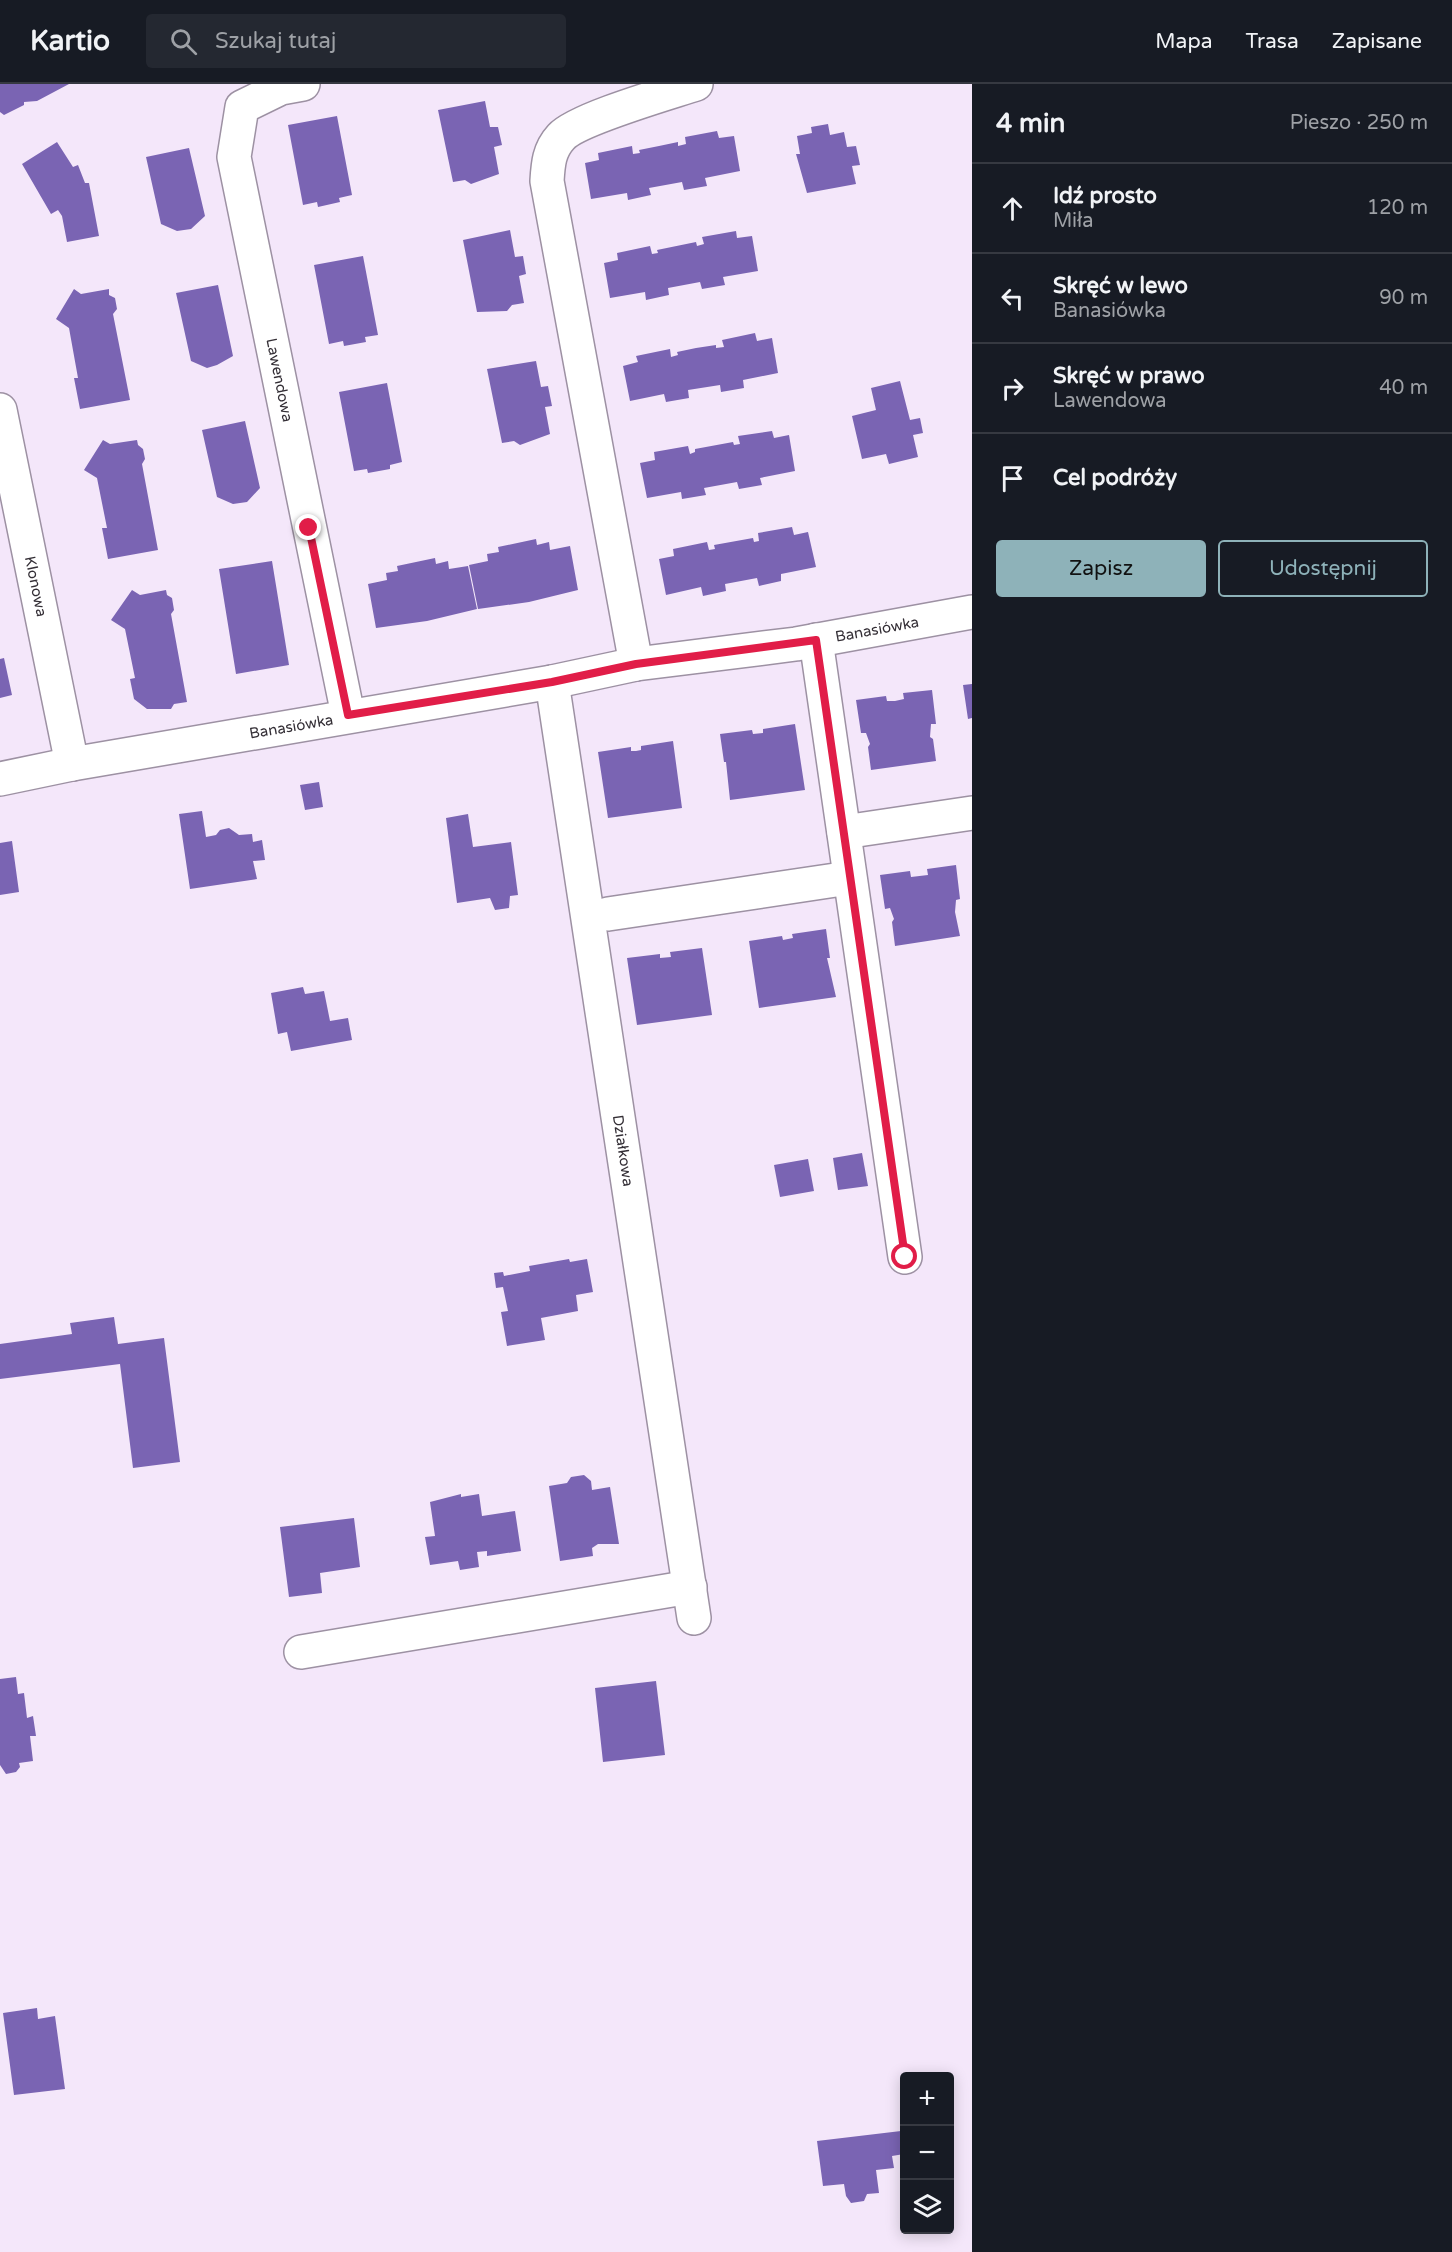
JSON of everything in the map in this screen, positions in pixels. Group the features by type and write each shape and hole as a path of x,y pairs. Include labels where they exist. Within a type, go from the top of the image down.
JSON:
{"street":[{"name":"Lawendowa","path":"303,84 281,88 242,107 234,157 348,715"},
{"path":"636,664 548,181 549,158 561,136 594,118 696,84"},
{"name":"Klonowa","path":"0,410 72,764"},
{"name":"Banasiówka","path":"0,779 348,715 552,682 636,664 816,640 972,612"},
{"path":"816,640 905,1257"},
{"name":"Działkowa","path":"301,1652 692,1602 552,682"},
{"path":"844,832 972,813"},
{"path":"608,914 849,878"}],"building":[{"path":"0,84 69,84 37,101 24,102 24,105 4,115 0,112"},
{"path":"485,101 490,127 498,127 502,145 494,147 499,174 471,184 465,180 453,182 438,110"},
{"path":"337,116 352,195 339,198 340,202 318,207 317,202 303,205 288,125"},
{"path":"828,124 830,135 844,132 847,147 856,146 860,165 852,166 856,184 807,193 796,154 800,154 797,136 812,133 811,127"},
{"path":"717,131 719,138 734,136 740,171 705,178 707,186 684,190 682,182 649,188 651,195 628,200 627,193 591,199 585,163 599,160 598,153 632,146 633,154 640,153 639,150 678,142 678,146 686,144 685,137"},
{"path":"57,142 73,167 78,165 85,183 89,183 99,236 67,242 62,216 58,210 51,214 22,164"},
{"path":"189,148 205,216 191,229 177,231 161,224 146,157"},
{"path":"510,230 515,257 523,256 526,274 519,276 524,303 512,305 507,311 477,312 463,240"},
{"path":"736,231 737,238 752,236 758,271 723,277 725,285 702,289 700,282 668,288 669,295 646,300 645,292 610,298 604,263 618,260 617,253 650,246 652,254 658,253 657,250 696,242 697,246 704,244 702,237"},
{"path":"363,256 378,335 365,337 366,342 344,346 343,341 329,344 314,265"},
{"path":"218,285 233,356 207,368 191,361 176,293"},
{"path":"74,289 81,294 109,289 109,295 115,298 117,309 113,314 130,400 80,409 74,378 78,378 69,328 56,319"},
{"path":"755,333 757,341 772,338 778,373 743,380 744,388 721,392 720,385 688,390 689,398 666,402 664,394 630,401 623,366 638,362 636,356 670,349 671,357 678,355 677,352 696,348 716,345 716,348 724,347 722,340"},
{"path":"536,361 541,387 548,386 552,406 545,407 550,434 520,445 514,441 502,443 487,369"},
{"path":"900,381 910,420 920,418 923,433 913,435 918,457 889,464 886,454 862,459 852,416 876,410 871,388"},
{"path":"387,383 402,462 390,465 390,469 368,473 367,469 354,471 339,392"},
{"path":"245,421 260,488 247,502 233,504 217,497 202,430"},
{"path":"772,431 774,438 789,435 795,471 760,478 762,485 739,489 737,482 704,488 706,495 682,499 681,492 647,498 640,463 655,460 654,452 688,446 690,454 695,452 695,449 733,442 734,445 740,444 738,436"},
{"path":"103,440 110,444 137,440 138,445 143,449 145,459 142,464 158,550 108,559 102,528 107,528 97,478 84,470"},
{"path":"792,527 794,535 808,532 816,567 781,574 781,581 759,586 757,578 725,584 726,591 703,596 701,587 666,595 659,559 674,556 673,549 707,542 709,550 715,549 714,545 753,538 754,542 759,541 758,533"},
{"path":"536,539 537,545 549,542 550,550 570,546 578,590 529,602 478,609 469,565 488,561 487,554 499,552 498,547"},
{"path":"435,558 436,564 448,561 449,569 468,566 477,609 427,621 376,628 368,584 387,580 386,573 398,571 397,566"},
{"path":"272,561 289,665 236,674 219,569"},
{"path":"132,590 140,595 166,590 167,595 172,598 174,610 171,614 187,702 174,704 171,709 147,709 134,699 130,679 135,678 125,629 111,620"},
{"path":"4,658 12,695 0,698 0,659"},
{"path":"972,684 972,718 968,719 963,685"},
{"path":"932,690 936,724 931,724 930,737 933,739 936,761 871,770 868,747 870,744 866,733 861,733 856,700 886,696 887,701 895,701 904,699 903,693"},
{"path":"795,724 805,790 730,800 720,734 752,730 753,734 763,733 763,729"},
{"path":"673,741 682,808 608,818 598,752 631,747 631,751 636,751 641,750 641,746"},
{"path":"319,782 323,807 305,810 300,785"},
{"path":"202,811 206,837 229,828 239,835 252,834 253,842 262,840 265,860 253,861 257,879 190,889 179,814"},
{"path":"468,814 473,847 511,842 518,895 510,896 509,908 495,910 490,898 457,903 446,818"},
{"path":"12,841 19,892 0,895 0,843"},
{"path":"956,865 960,899 956,900 955,912 960,936 895,946 892,922 894,919 890,908 885,909 880,875 910,871 911,877 928,875 927,869"},
{"path":"826,929 830,958 827,958 836,997 759,1008 749,941 782,936 783,940 793,938 792,934"},
{"path":"702,948 712,1015 637,1025 627,958 660,954 660,958 671,957 670,952"},
{"path":"303,987 305,994 324,991 330,1021 348,1018 352,1040 291,1051 287,1032 278,1034 271,993"},
{"path":"862,1153 868,1186 838,1190 833,1158"},
{"path":"808,1159 814,1191 780,1197 774,1165"},
{"path":"569,1259 570,1262 587,1259 593,1292 576,1295 578,1311 541,1318 545,1340 507,1346 501,1312 508,1311 503,1287 496,1288 494,1273 503,1272 504,1276 530,1271 529,1266"},
{"path":"114,1317 118,1344 164,1338 180,1462 133,1468 120,1364 0,1379 0,1344 72,1334 70,1323"},
{"path":"584,1475 591,1481 592,1490 610,1487 619,1544 598,1544 592,1548 593,1556 560,1561 549,1486 567,1483 571,1477"},
{"path":"461,1494 461,1497 479,1494 482,1516 515,1511 521,1551 487,1556 487,1551 477,1552 479,1567 460,1570 458,1561 430,1565 425,1537 435,1536 430,1502"},
{"path":"354,1518 360,1567 320,1573 322,1593 289,1597 280,1527"},
{"path":"16,1677 18,1694 24,1693 27,1718 33,1716 36,1736 30,1736 33,1761 19,1763 20,1767 16,1772 6,1774 0,1765 0,1679"},
{"path":"656,1681 665,1755 603,1762 595,1688"},
{"path":"37,2008 38,2019 55,2016 65,2089 14,2095 3,2013"},
{"path":"900,2131 900,2155 892,2156 894,2168 876,2170 879,2193 867,2194 864,2201 851,2203 846,2196 844,2184 823,2186 817,2141"}],"route":[{"path":"309,528 348,715 552,682 636,664 816,640 905,1257"}]}
